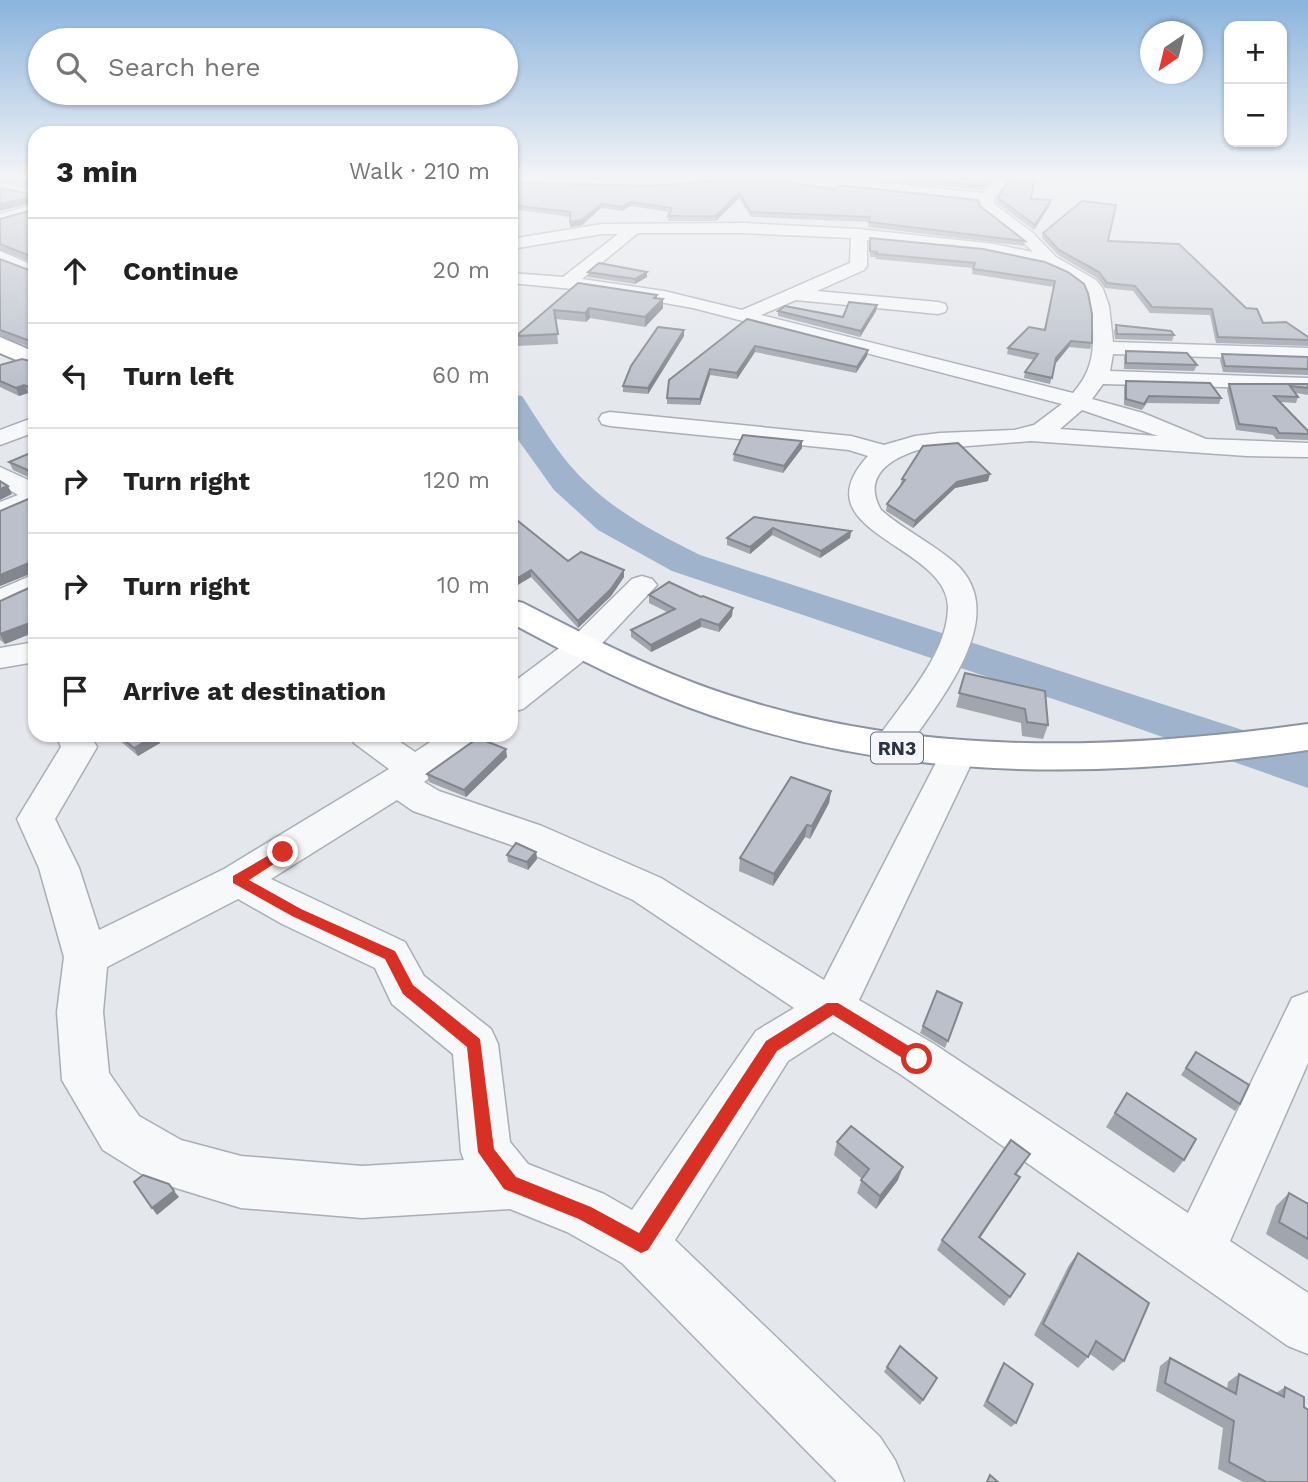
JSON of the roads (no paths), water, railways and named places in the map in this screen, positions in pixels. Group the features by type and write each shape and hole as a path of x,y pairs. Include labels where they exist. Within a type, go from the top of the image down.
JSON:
{"highway":[{"path":"0,344 28,358"},
{"name":"RN3","path":"518,614 631,671 726,707 798,729 890,747 957,755 1136,757 1241,748 1308,737"}],"street":[{"path":"566,284 616,245"},
{"path":"743,316 858,265 859,245"},
{"path":"958,245 1011,251 1048,260 1087,281 1095,291 1101,308 1102,348 1102,363 1096,377 1056,421 1033,434"},
{"path":"1037,245 1048,260"},
{"path":"0,256 28,269"},
{"path":"518,279 691,301 1076,401 1135,418 1197,443"},
{"path":"795,294 938,308"},
{"path":"872,349 900,304"},
{"path":"1102,348 1308,354"},
{"path":"0,366 28,360"},
{"path":"1096,377 1300,383"},
{"path":"610,419 851,443 888,454"},
{"path":"0,438 28,427"},
{"path":"890,747 929,690 950,651 962,621 964,604 959,586 944,568 923,551 882,526 861,501 863,480 874,464 888,454 919,443 1033,434 1197,443 1247,449 1308,450"},
{"path":"0,474 28,491"},
{"path":"0,511 28,498"},
{"path":"518,696 581,647 642,585"},
{"path":"0,600 28,586"},
{"path":"0,657 28,653"},
{"path":"81,742 36,820 59,868 86,957 80,1012 86,1080 121,1133 171,1163 241,1182 362,1192 510,1183 585,1213 641,1244 764,1369 858,1459 873,1482"},
{"path":"373,742 426,801 528,836 647,889 832,1008 917,1059 1199,1249 1308,1326"},
{"path":"86,957 238,880 456,742"},
{"path":"641,1244 772,1046 832,1008 957,755"},
{"path":"238,880 297,912 390,955 408,990 475,1044 486,1152 510,1183"},
{"path":"1199,1249 1308,1012"}],"waterway":[{"path":"518,414 546,457 589,505 623,530 686,563 1100,698 1308,770"}]}
